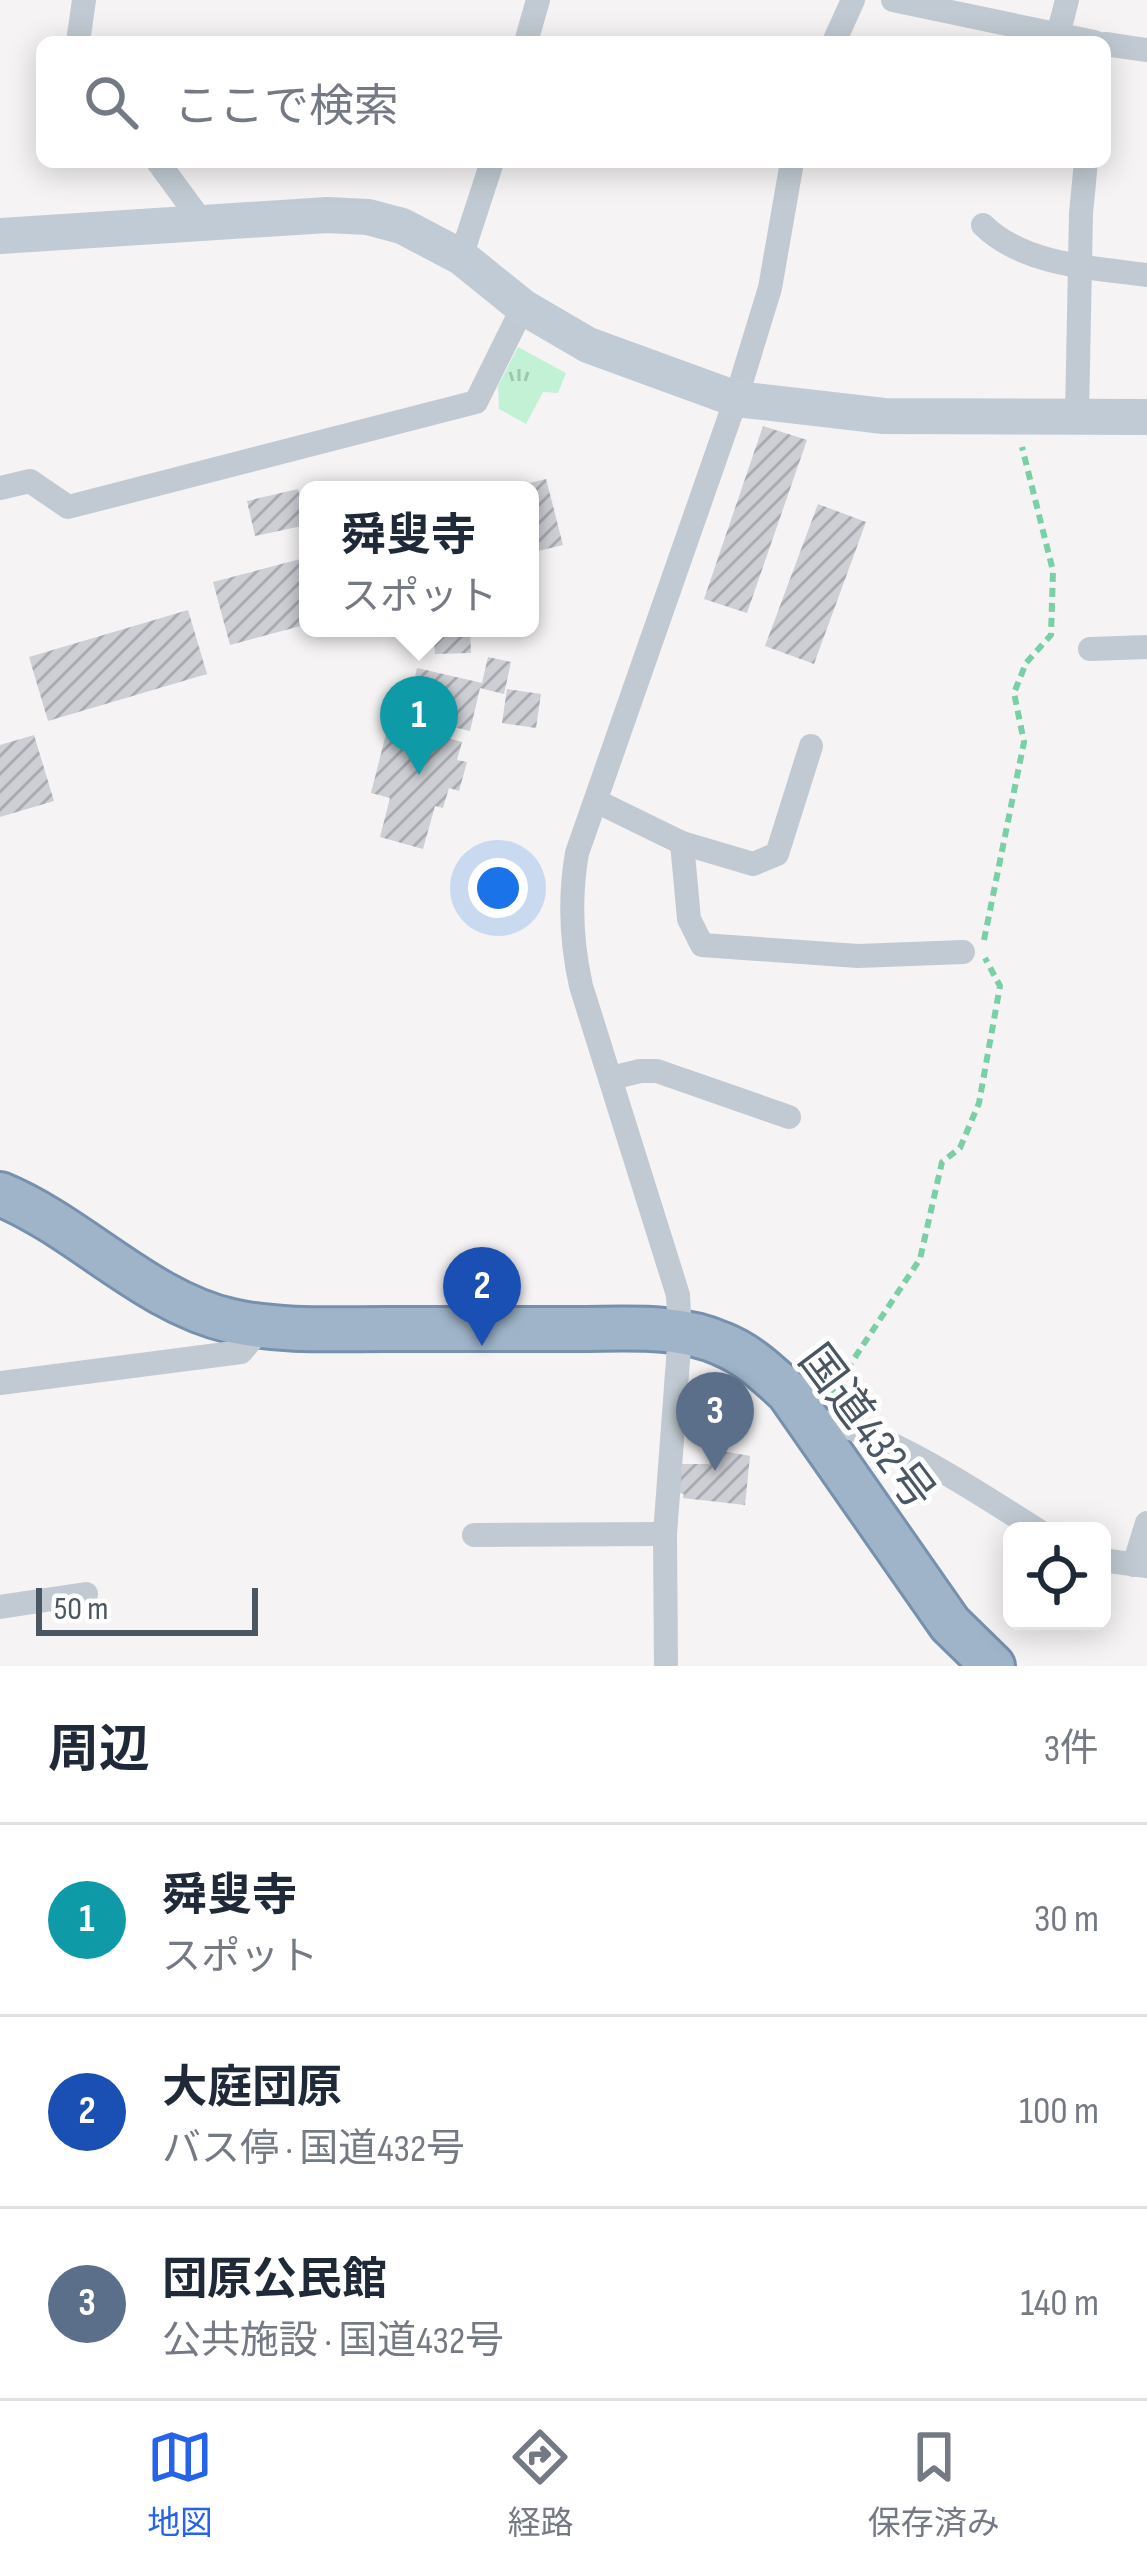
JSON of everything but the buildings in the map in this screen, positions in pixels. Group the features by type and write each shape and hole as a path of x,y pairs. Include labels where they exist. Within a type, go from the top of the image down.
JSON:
{"highway":[{"name":"国道432号","path":"0,1194 58,1224 190,1306 227,1320 263,1326 654,1329 719,1342 755,1361 788,1392 950,1624 993,1666"}],"main road":[{"path":"0,236 327,215 368,217 401,226 461,257 523,307 588,345 736,399 884,416 1147,417"}],"street":[{"path":"79,36 84,0"},
{"path":"528,36 538,0"},
{"path":"837,36 853,0"},
{"path":"893,0 1063,36"},
{"path":"1058,35 1067,0"},
{"path":"1111,45 1147,50"},
{"path":"162,168 202,222"},
{"path":"461,257 490,168"},
{"path":"666,1666 665,1534 680,1333 677,1294 580,986 572,941 572,879 736,399 770,288 791,168"},
{"path":"1077,415 1086,168"},
{"path":"983,225 1015,245 1080,266 1147,274"},
{"path":"0,488 30,481 68,507 476,402 523,307"},
{"path":"1090,649 1147,647"},
{"path":"596,800 682,843 753,864 777,854 811,746"},
{"path":"682,843 689,919 702,944 858,956 963,952"},
{"path":"610,1078 658,1071 789,1117"},
{"path":"0,1383 241,1352 263,1326"},
{"path":"809,1423 827,1421 863,1432 1024,1522"},
{"path":"1111,1561 1141,1566 1147,1523"},
{"path":"474,1535 665,1534"},
{"path":"0,1607 86,1594"}],"green space":[{"path":"518,347 566,373 558,393 543,392 526,424 499,409 498,386"}],"place":[{"name":"舜叟寺","path":"419,775"},
{"name":"大庭団原","path":"482,1346"},
{"name":"団原公民館","path":"715,1471"}]}
